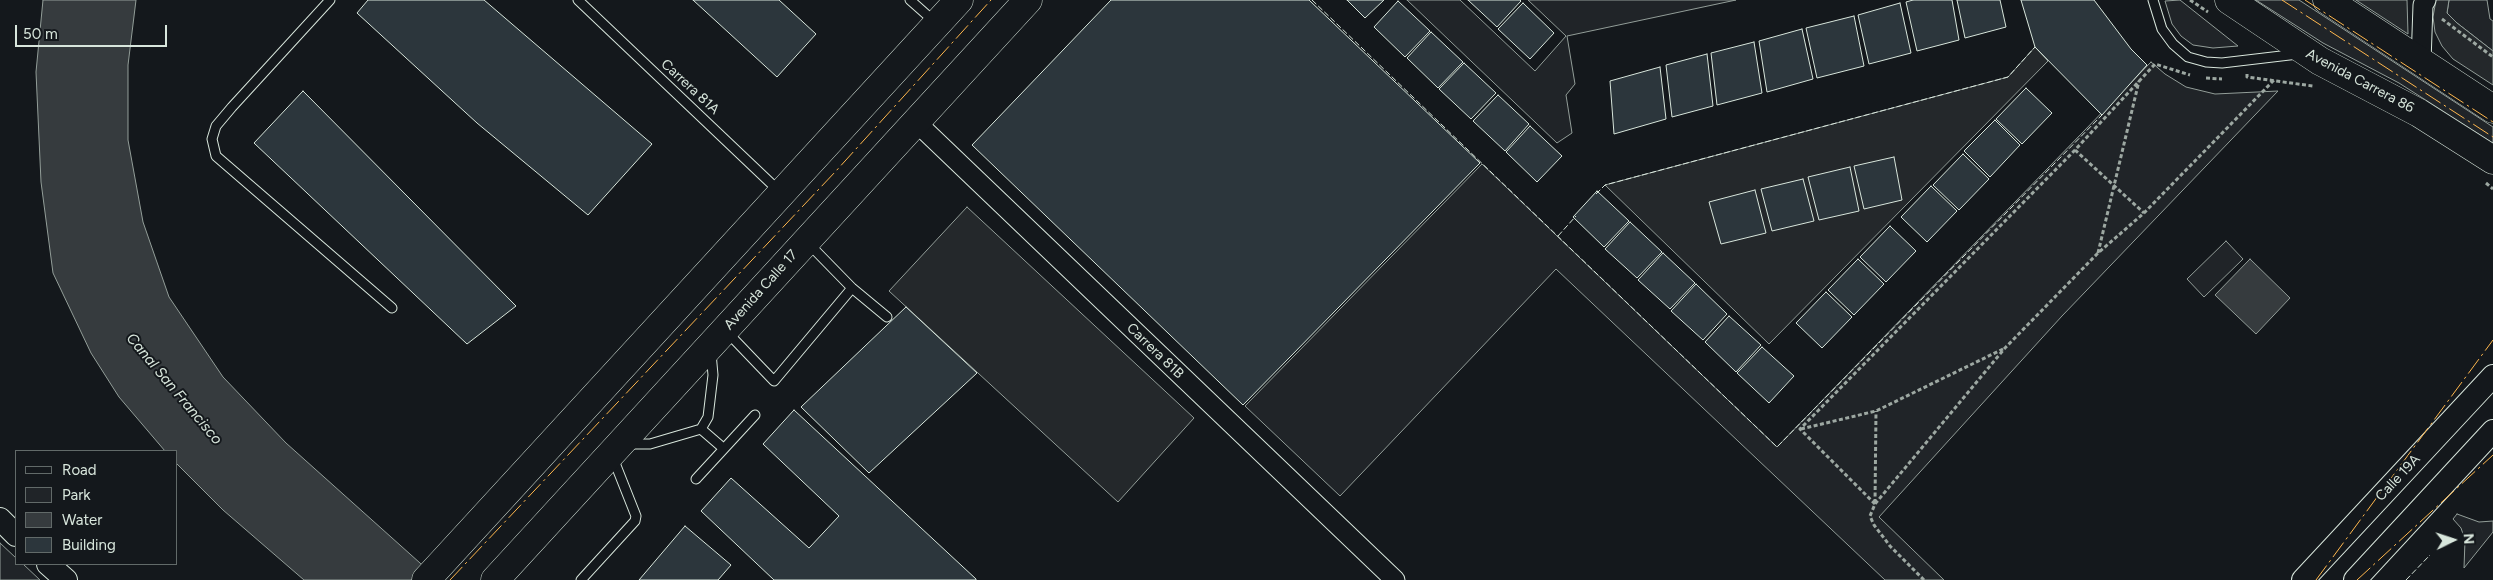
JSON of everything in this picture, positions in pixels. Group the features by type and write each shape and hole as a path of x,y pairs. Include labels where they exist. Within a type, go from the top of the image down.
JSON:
{"main road":[{"path":"426,580 959,0"},
{"name":"Avenida Calle 17","path":"504,577 616,449 1028,0"},
{"name":"Avenida Carrera 86","path":"2229,0 2307,53 2419,113 2493,160"},
{"path":"2327,0 2493,109"}],"street":[{"path":"2421,62 2424,2"},
{"name":"Carrera 81B","path":"916,122 1395,580"},
{"name":"Calle 19A","path":"2303,580 2493,376"},
{"path":"2356,580 2493,431"},
{"path":"0,519 15,534"},
{"path":"49,565 66,580"}],"lane":[{"path":"330,0 232,107 216,126 212,139 216,156 392,308"},
{"name":"Carrera 81A","path":"578,0 782,194"},
{"path":"910,0 937,24"},
{"path":"2153,0 2162,30 2173,44 2188,56 2206,62 2222,63 2307,53"},
{"path":"806,241 852,288 887,317"},
{"path":"718,337 774,381 852,288"},
{"path":"581,580 635,521 636,516 616,449 650,444 701,429 708,417 718,337"},
{"path":"696,479 755,415"},
{"path":"701,429 723,448"}],"path":[{"path":"2424,2 2493,57"},
{"path":"1800,429 2074,150 2155,64 2174,71 2215,80 2231,78"},
{"path":"2239,77 2247,76"},
{"path":"1924,580 1890,546 1874,525 1870,516 1875,504 2005,348 2098,254 2144,213 2274,79"},
{"path":"2098,254 2140,81"},
{"path":"2074,150 2144,213"},
{"path":"1800,429 1876,411 2005,348"},
{"path":"1875,504 1876,411"},
{"path":"1800,429 1875,504"}],"green space":[{"path":"1407,0 1460,0 1535,71 1566,36 1528,0 1736,0 1567,36 1575,84 1566,95 1572,133 1557,143"},
{"path":"2180,0 2238,46 2213,48 2193,45 2181,36 2172,24 2165,1"},
{"path":"2256,0 2299,0 2493,127 2493,143 2399,83 2323,43"},
{"path":"2449,0 2487,0 2490,19 2493,21 2493,51 2447,13"},
{"path":"2151,62 2165,74 2186,87 2215,94 2278,91 2062,316 1879,517 1944,580 1885,580 1556,269 1340,496 1245,406 1482,164 1777,447"},
{"path":"2226,241 2243,259 2204,297 2187,279"},
{"path":"2457,514 2479,522 2493,521 2493,532 2464,568 2465,540 2461,528 2453,519"},
{"path":"0,543 15,557 15,565 24,565 40,580 0,580"}],"shaded area":[{"path":"2356,0 2407,0 2408,34"},
{"path":"2436,0 2449,0 2447,13 2493,51 2493,85 2453,59 2442,46 2435,32 2433,17"},
{"path":"2035,47 2048,61 1769,344 1605,185 2008,77"},
{"path":"967,207 1194,418 1118,502 889,291"}],"water":[{"name":"Canal San Francisco","path":"43,0 136,0 128,65 128,140 143,222 169,297 223,377 286,443 439,580 304,580 223,510 178,465 178,450 164,450 119,397 91,353 53,273 41,182 36,72"},
{"path":"2250,259 2290,298 2256,334 2215,295"}],"building":[{"path":"368,0 484,0 652,144 588,215 477,123 357,13"},
{"path":"693,0 779,0 816,34 777,77"},
{"path":"1111,0 1309,0 1480,163 1243,405 972,145"},
{"path":"1347,0 1384,0 1365,18"},
{"path":"1468,0 1520,0 1521,1 1497,27"},
{"path":"1913,0 1952,0 1959,40 1917,51 1906,2"},
{"path":"1957,0 2000,0 2006,27 1965,38"},
{"path":"2021,0 2094,0 2131,49 2147,65 2102,115 2035,47"},
{"path":"1398,1 1430,31 1405,57 1374,27"},
{"path":"1523,3 1554,33 1530,59 1498,29"},
{"path":"1900,3 1911,53 1869,64 1858,15"},
{"path":"1854,16 1864,66 1817,78 1806,28"},
{"path":"1802,29 1813,79 1767,92 1759,41"},
{"path":"1431,32 1463,62 1438,88 1407,58"},
{"path":"1754,42 1762,93 1717,105 1711,53"},
{"path":"1707,54 1713,106 1672,117 1666,65"},
{"path":"1464,63 1496,93 1471,119 1439,89"},
{"path":"1660,67 1666,119 1614,134 1610,81"},
{"path":"2026,88 2052,113 2022,144 1996,119"},
{"path":"303,91 516,306 467,344 254,143"},
{"path":"1498,95 1529,124 1505,151 1473,121"},
{"path":"1995,120 2020,145 1990,177 1964,151"},
{"path":"1530,126 1562,156 1537,182 1506,152"},
{"path":"1963,154 1989,179 1959,210 1933,185"},
{"path":"1894,157 1902,200 1864,209 1854,166"},
{"path":"1850,167 1859,211 1819,220 1808,177"},
{"path":"1803,179 1814,221 1772,231 1761,189"},
{"path":"1931,186 1957,211 1927,242 1901,217"},
{"path":"1755,190 1766,233 1721,244 1709,202"},
{"path":"1597,191 1629,221 1604,247 1573,217"},
{"path":"1630,222 1662,252 1637,278 1605,249"},
{"path":"1890,226 1916,251 1886,282 1860,257"},
{"path":"1663,253 1695,283 1670,309 1638,280"},
{"path":"1858,259 1884,284 1854,315 1828,290"},
{"path":"1696,284 1727,314 1703,340 1671,311"},
{"path":"1826,292 1852,317 1822,348 1796,323"},
{"path":"906,307 977,373 869,473 801,407"},
{"path":"1729,316 1761,345 1736,372 1705,342"},
{"path":"1762,347 1794,376 1769,403 1737,373"},
{"path":"794,410 976,580 774,580 701,511 731,478 809,548 839,516 763,444"},
{"path":"685,526 731,565 718,580 639,580"}],"fence":[{"path":"1312,0 1777,447 2102,115"},
{"path":"1596,194 1605,185 2008,77 2035,47"},
{"path":"1558,236 1576,216"},
{"path":"2406,580 2430,555"}],"power":[{"path":"450,580 836,171 991,0"},
{"path":"2282,0 2493,137"},
{"path":"2305,0 2493,122"},
{"path":"2316,580 2493,340"},
{"path":"2357,580 2493,455"}]}
